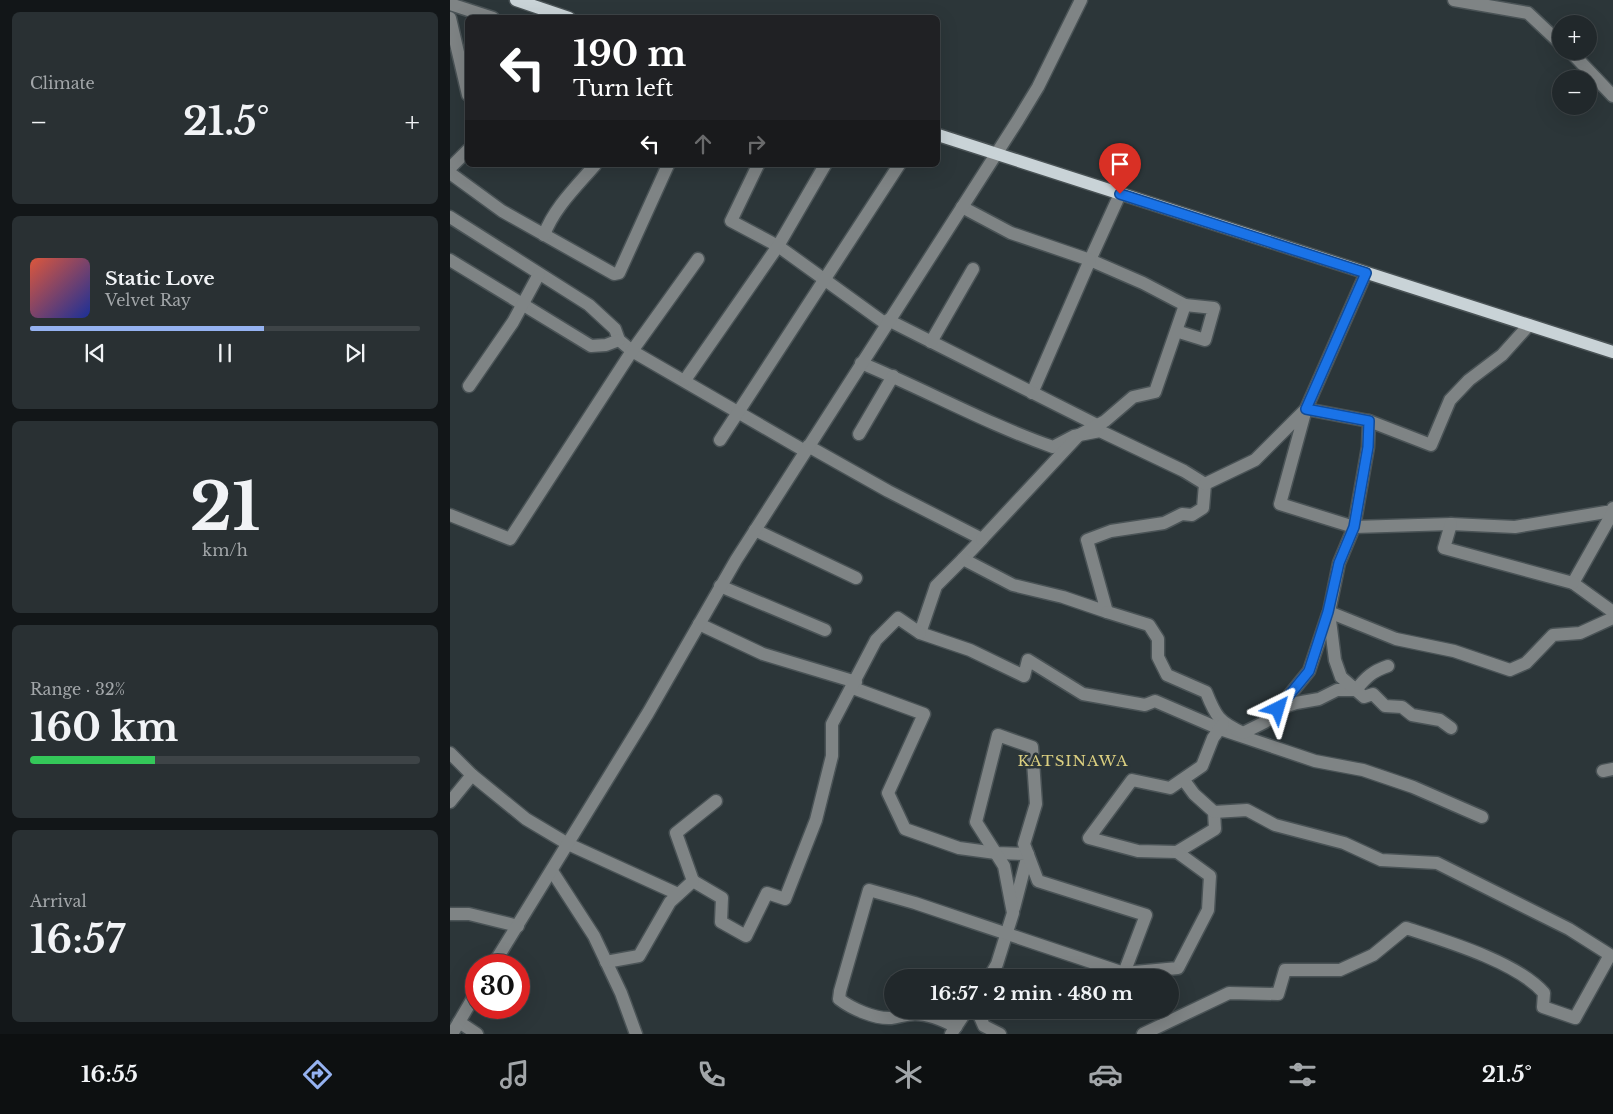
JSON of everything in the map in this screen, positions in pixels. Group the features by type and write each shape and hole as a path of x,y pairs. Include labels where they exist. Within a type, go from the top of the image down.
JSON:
{"main road":[{"path":"516,0 560,15"},
{"path":"940,137 1613,352"}],"street":[{"path":"500,954 648,713 720,586 806,448 997,155 1038,87 1081,0"},
{"path":"1454,0 1528,13 1552,36"},
{"path":"450,4 484,15"},
{"path":"450,18 465,82"},
{"path":"1579,60 1613,96"},
{"path":"450,168 465,153"},
{"path":"544,235 548,223 560,206 593,167"},
{"path":"450,174 502,211 614,274 619,274 667,167"},
{"path":"757,167 731,221 778,246 887,322 1097,425"},
{"path":"685,380 778,246 825,167"},
{"path":"720,440 826,280 898,167"},
{"path":"1032,393 1120,194"},
{"path":"962,208 1011,233 1090,260 1143,283 1185,305 1214,308 1205,340 1176,331"},
{"path":"450,217 589,305 615,329 619,340 632,351 738,412 982,539"},
{"path":"450,515 510,539 632,351 698,259"},
{"path":"450,260 591,346 606,345 619,340"},
{"path":"931,342 973,269"},
{"path":"1366,273 1306,409 1280,504 1354,527 1451,524 1515,527 1613,510"},
{"path":"469,386 523,304 539,274"},
{"path":"861,363 893,376 990,423 1053,448 1097,425 1133,397 1155,392 1185,305"},
{"path":"1306,409 1369,421 1431,445 1450,400 1469,380 1502,355 1529,326"},
{"path":"859,434 893,376"},
{"path":"1205,484 1255,460 1306,409"},
{"path":"963,559 1013,586 1063,597 1149,625 1158,639 1158,657 1167,675 1206,692 1221,726 1243,733 1265,722 1309,671 1328,612 1339,563 1354,527 1368,447 1369,421"},
{"path":"920,632 936,586 1079,435 1100,432 1184,471 1205,484"},
{"path":"1107,612 1087,540 1111,531 1164,522 1182,514 1192,515 1203,508 1205,484"},
{"path":"1573,583 1613,510"},
{"path":"1451,524 1444,548 1573,583 1613,612"},
{"path":"755,530 856,578"},
{"path":"720,586 825,630"},
{"path":"1328,612 1396,639 1454,651 1510,670 1526,663 1553,635 1580,633 1613,618"},
{"path":"1328,612 1335,660 1341,677 1364,697 1373,694 1385,706 1402,707 1412,715 1440,720 1451,728"},
{"path":"716,801 676,833 693,881 722,898 721,922 746,936 767,893 785,899 816,820 832,756 832,724 876,640 898,618 920,632 970,650 1024,676 1028,660 1083,694 1145,705 1155,702 1315,761 1363,770 1413,787 1482,817"},
{"path":"699,624 763,654 854,685 924,714 888,793 904,830 959,848 996,853 1028,854"},
{"path":"1356,690 1366,677 1388,666"},
{"path":"1278,709 1296,703 1319,699 1337,690 1356,690"},
{"path":"1183,779 1194,794 1214,812 1215,829 1177,852 1138,851 1089,838 1132,780 1170,788 1183,779 1202,766 1213,738 1221,726"},
{"path":"1013,913 1004,866 976,822 998,735 1032,747 1036,804 1024,844 1038,881 1146,915 1126,969"},
{"path":"450,753 472,775 526,819 568,844 678,894"},
{"path":"450,802 472,775"},
{"path":"1143,1034 1229,993 1278,994 1285,970 1340,970 1373,954 1406,928 1473,952 1534,981 1544,993 1543,1007 1575,1018 1610,955 1552,920 1437,863 1381,860 1344,843 1276,825 1247,810 1214,812"},
{"path":"1167,969 1178,968 1208,910 1210,876 1177,852"},
{"path":"994,969 1013,913 1028,854"},
{"path":"552,871 594,936 621,993 636,1034"},
{"path":"606,962 638,956 670,902 693,881"},
{"path":"961,1019 954,1030 938,1018 915,1014 889,1018 878,1017 846,1004 840,999 840,991 869,890 915,903 1112,969"},
{"path":"450,914 468,914 518,926"},
{"path":"452,1034 465,1012"},
{"path":"980,1019 984,1026 1000,1034"},
{"path":"459,1022 477,1034"}],"district":[{"name":"KATSINAWA","path":"1073,761"}],"route":[{"path":"1120,194 1366,273 1306,409 1369,421 1368,447 1354,527 1339,563 1328,612 1309,671 1278,709"}]}
